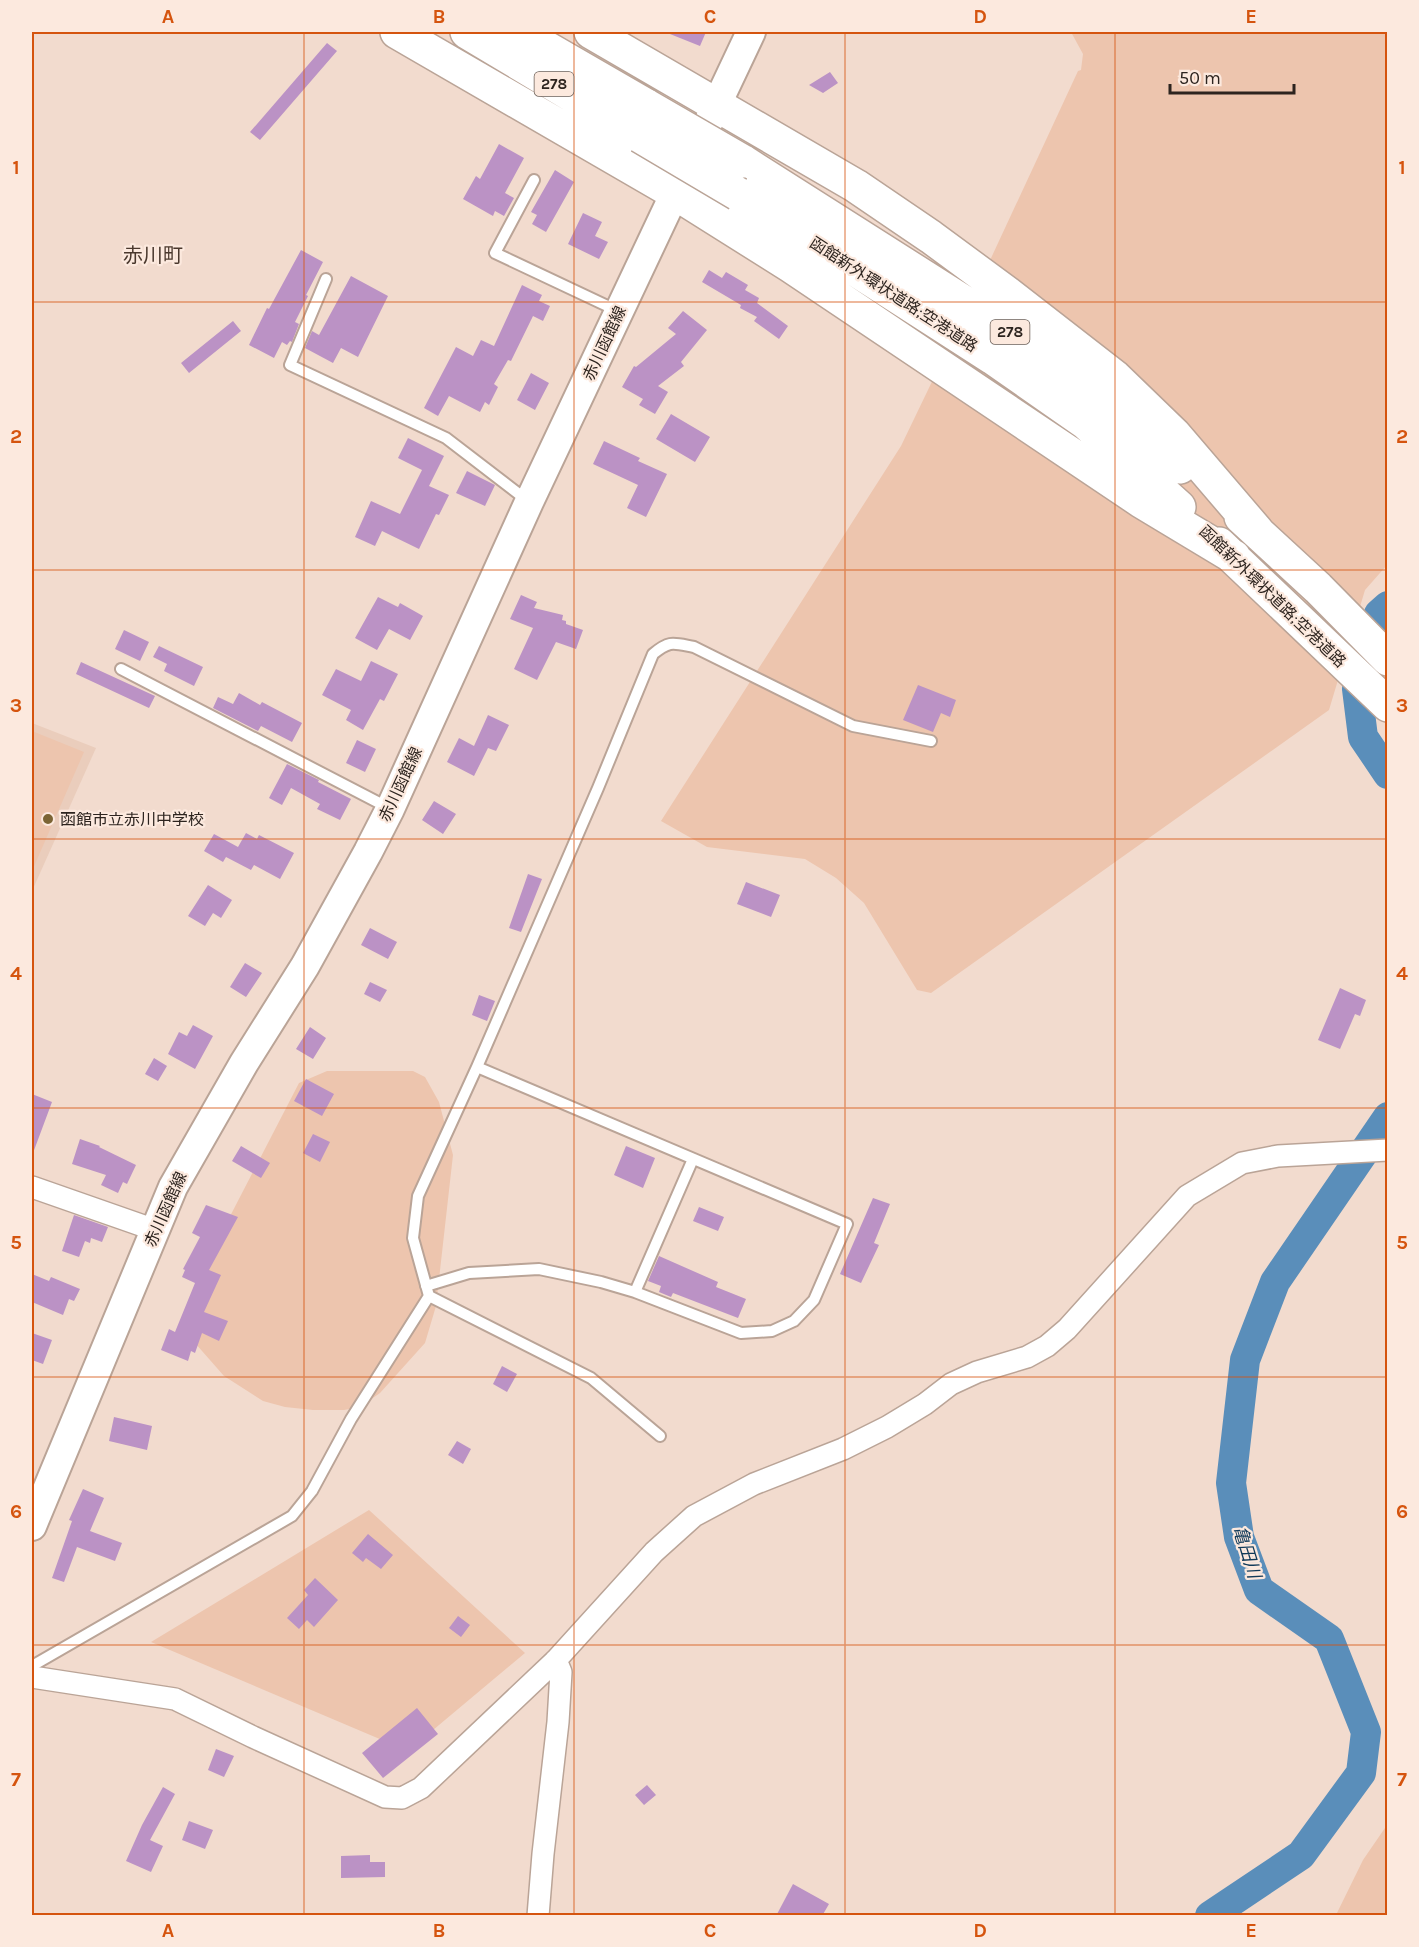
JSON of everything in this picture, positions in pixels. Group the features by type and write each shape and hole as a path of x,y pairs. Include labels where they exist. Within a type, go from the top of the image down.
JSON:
{"highway":[{"path":"397,32 675,193 801,272 1141,501 1234,557"},
{"name":"函館新外環状道路;空港道路","path":"467,32 644,121 742,161 1003,327 1081,386 1257,531 1318,588 1388,659"},
{"name":"函館新外環状道路;空港道路","path":"519,32 644,121 738,194 993,358 1086,423 1234,557 1388,705"},
{"path":"591,32 856,186 931,237 1115,377 1174,434 1257,531"}],"main road":[{"name":"赤川函館線","path":"32,1526 173,1187 244,1063 305,966 390,809 529,502 751,32"}],"street":[{"path":"32,1677 175,1699 326,1772 385,1797 402,1798 421,1788 556,1660 654,1552 694,1516 754,1484 843,1449 887,1427 959,1380 977,1372 1027,1357 1047,1346 1067,1329 1187,1196 1242,1163 1278,1156 1388,1150"},
{"path":"32,1187 155,1230"},
{"path":"538,1916 558,1722 561,1672 556,1660"}],"lane":[{"path":"534,180 495,252 619,311"},
{"path":"326,279 290,365 446,438 529,502"},
{"path":"660,1436 591,1378 427,1291 413,1238 418,1196 477,1068 598,789 653,654 664,645 675,643 694,647 853,726 931,741"},
{"path":"121,669 390,809"},
{"path":"32,1666 292,1516 312,1491 351,1419 427,1291 469,1273 539,1269 601,1282 635,1292 741,1333 771,1331 794,1322 814,1300 847,1224 477,1068"},
{"path":"635,1292 693,1159"}],"shaded area":[{"path":"1071,32 1387,32 1387,565 1365,590 1329,710 931,993 917,990 864,903 836,878 805,859 707,847 661,821 901,446 1078,71 1081,70 1083,54"},
{"name":"函館市立赤川中学校","path":"32,723 96,748 32,891"},
{"name":"函館市立赤川中学校","path":"32,731 84,752 32,871"},
{"path":"327,1071 413,1071 425,1077 439,1102 453,1155 436,1306 425,1343 380,1393 360,1407 344,1410 285,1407 263,1401 224,1376 195,1343 195,1284 299,1083"},
{"path":"369,1510 525,1653 408,1751 151,1642"},
{"path":"1387,1825 1387,1915 1336,1915 1363,1860"}],"building":[{"path":"665,32 706,32 700,46"},
{"path":"327,43 337,51 260,140 250,132"},
{"path":"830,72 838,83 823,93 809,85"},
{"path":"499,144 524,158 505,193 514,198 504,216 495,211 493,216 463,199 476,176 480,179"},
{"path":"555,170 574,182 546,232 532,224 537,215 531,212"},
{"path":"583,213 602,222 595,236 608,242 599,259 568,244"},
{"path":"301,250 323,262 295,322 299,324 292,342 290,341 287,345 282,342 274,358 249,345 267,308 269,309"},
{"path":"709,270 722,278 726,272 748,285 745,290 759,298 757,303 788,326 779,339 754,321 757,317 740,308 741,305 702,282"},
{"path":"351,276 388,296 358,357 341,348 333,363 305,348 312,331 319,335"},
{"path":"522,285 542,295 539,301 550,306 543,321 533,316 511,361 508,360 494,384 498,387 489,405 485,402 480,412 449,396 438,416 424,408 456,347 473,356 481,340 494,346"},
{"path":"683,311 707,330 681,362 684,366 658,386 668,392 655,414 639,405 643,399 622,387 634,366 636,367 676,334 668,328"},
{"path":"233,321 241,331 189,373 181,363"},
{"path":"531,373 549,383 535,410 517,400"},
{"path":"671,414 710,437 695,462 656,439"},
{"path":"408,438 444,456 429,486 449,495 439,515 436,514 419,549 382,531 375,546 355,537 371,501 400,514 422,470 398,458"},
{"path":"604,441 640,458 638,461 667,474 646,517 627,508 638,485 593,464"},
{"path":"467,471 495,485 485,506 456,493"},
{"path":"521,595 537,602 534,608 563,615 562,620 566,621 566,624 583,630 576,649 556,642 537,680 514,669 533,628 510,619"},
{"path":"378,597 398,607 400,603 423,616 410,640 389,629 377,650 355,638"},
{"path":"124,630 149,642 140,661 115,649"},
{"path":"159,646 203,667 194,686 164,671 167,664 153,657"},
{"path":"371,661 398,674 384,701 380,699 363,730 346,720 351,710 322,695 336,669 361,681"},
{"path":"81,662 155,696 149,708 76,674"},
{"path":"918,685 956,700 950,717 941,713 933,732 903,720"},
{"path":"239,693 260,705 262,702 302,723 292,742 261,726 258,731 213,708 218,697 233,704"},
{"path":"488,715 509,725 496,751 488,748 474,776 447,762 459,738 474,746"},
{"path":"357,740 376,749 365,772 346,763"},
{"path":"287,764 351,799 340,820 317,809 320,804 291,788 282,805 269,798"},
{"path":"434,801 456,814 443,834 422,820"},
{"path":"246,833 257,839 259,835 294,853 280,879 254,865 251,870 226,857 223,862 204,851 214,834 238,847"},
{"path":"528,874 542,879 521,932 509,928"},
{"path":"746,882 780,895 771,917 737,904"},
{"path":"208,885 232,900 221,918 213,913 205,926 188,916"},
{"path":"370,928 397,942 388,959 361,945"},
{"path":"245,963 262,973 246,997 230,987"},
{"path":"370,982 387,990 380,1002 364,994"},
{"path":"1340,988 1366,1000 1360,1016 1355,1014 1340,1049 1318,1040"},
{"path":"479,995 495,1001 487,1021 472,1015"},
{"path":"193,1025 213,1036 195,1069 168,1054 179,1032 187,1036"},
{"path":"310,1027 326,1038 313,1059 296,1049"},
{"path":"154,1058 167,1066 158,1081 145,1074"},
{"path":"306,1079 334,1094 322,1116 294,1101"},
{"path":"32,1094 52,1102 33,1153 32,1152"},
{"path":"313,1134 330,1142 320,1162 303,1153"},
{"path":"80,1139 100,1146 136,1165 127,1184 123,1182 118,1193 101,1185 106,1175 72,1164"},
{"path":"241,1146 270,1163 261,1178 232,1161"},
{"path":"626,1146 655,1158 643,1188 614,1175"},
{"path":"873,1198 890,1204 874,1243 879,1245 861,1283 840,1274"},
{"path":"206,1205 238,1217 209,1270 221,1275 204,1312 228,1321 219,1341 202,1333 195,1353 191,1351 188,1361 161,1350 169,1329 175,1332 195,1283 182,1277 185,1270 183,1269 200,1237 192,1233"},
{"path":"699,1207 724,1217 718,1231 693,1221"},
{"path":"74,1215 108,1227 102,1242 91,1238 90,1243 85,1241 79,1257 62,1251"},
{"path":"659,1256 718,1282 716,1287 746,1299 738,1318 673,1293 671,1297 659,1292 661,1286 648,1281"},
{"path":"32,1274 49,1281 51,1277 80,1289 74,1301 69,1299 63,1315 32,1302"},
{"path":"32,1333 52,1340 43,1364 32,1360"},
{"path":"502,1366 517,1374 507,1392 493,1384"},
{"path":"114,1417 152,1426 147,1450 109,1441"},
{"path":"457,1441 471,1449 463,1464 448,1455"},
{"path":"83,1489 104,1498 90,1531 122,1543 115,1561 77,1547 64,1582 52,1578 72,1521 69,1520"},
{"path":"368,1534 393,1555 381,1569 366,1558 363,1562 352,1553"},
{"path":"315,1578 338,1600 314,1627 307,1620 299,1629 287,1618 308,1595 304,1590"},
{"path":"458,1616 470,1625 461,1637 449,1628"},
{"path":"417,1708 438,1734 383,1778 362,1753"},
{"path":"216,1749 234,1756 224,1777 208,1770"},
{"path":"647,1785 656,1795 644,1805 635,1795"},
{"path":"163,1787 175,1794 150,1840 163,1846 151,1872 126,1861"},
{"path":"189,1821 213,1830 205,1849 182,1840"},
{"path":"370,1855 370,1862 385,1862 385,1877 341,1878 341,1856"},
{"path":"793,1884 829,1904 822,1916 776,1916"}],"waterway":[{"name":"亀田川","path":"1388,606 1379,614 1364,649 1357,689 1363,737 1388,774"},
{"name":"亀田川","path":"1210,1916 1301,1855 1361,1773 1366,1732 1329,1639 1259,1590 1239,1537 1231,1483 1245,1360 1275,1282 1388,1117"}],"place":[{"name":"函館市立赤川中学校","path":"48,819"}],"district":[{"name":"赤川町","path":"153,255"}]}
